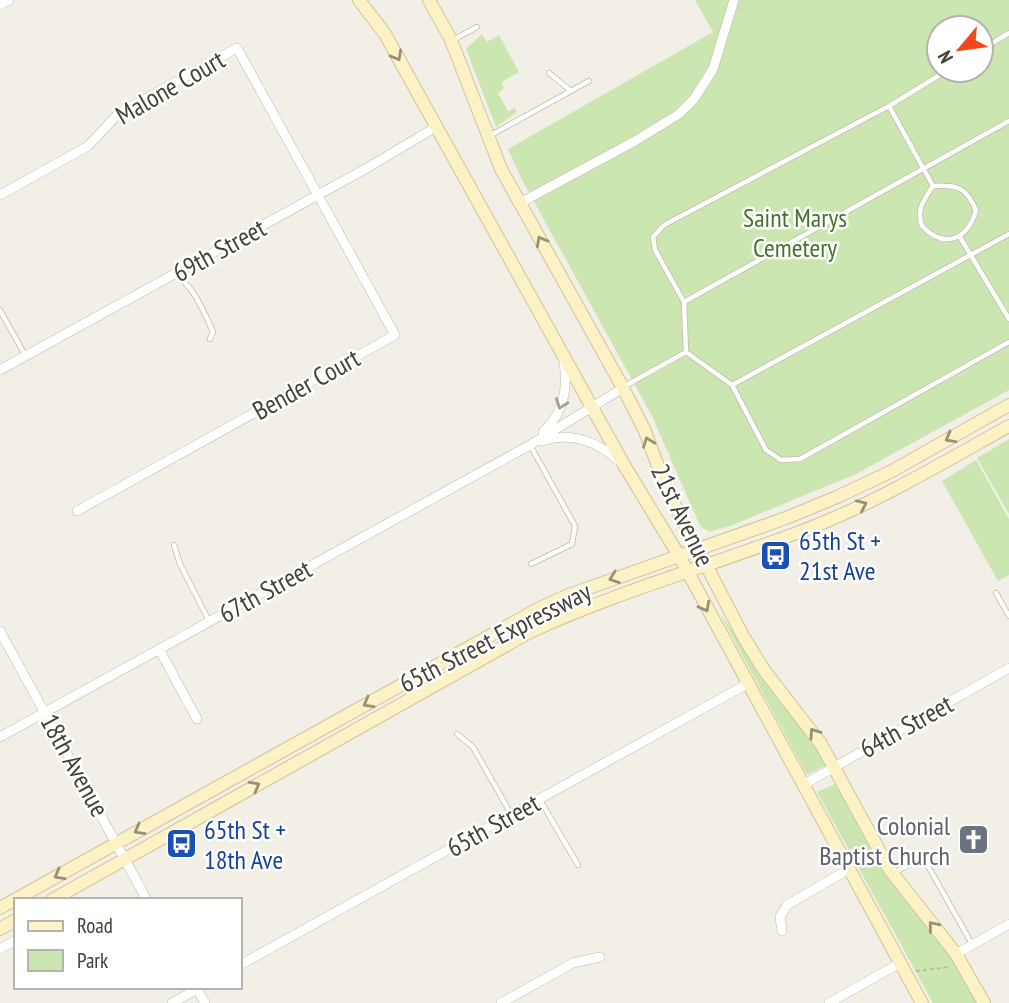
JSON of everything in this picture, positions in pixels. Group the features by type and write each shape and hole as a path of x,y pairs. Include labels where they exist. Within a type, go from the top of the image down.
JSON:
{"street":[{"path":"0,5 9,0"},
{"name":"21st Avenue","path":"359,0 385,34 624,465 678,554 922,1003"},
{"name":"21st Avenue","path":"429,0 451,40 500,169 623,388 644,429 667,490 743,636 764,670 805,720 835,766 893,874 984,1003"},
{"path":"520,203 679,114 694,99 713,69 734,0"},
{"name":"Malone Court","path":"0,195 88,146 118,114 237,48 318,195"},
{"name":"69th Street","path":"0,370 436,127"},
{"name":"Bender Court","path":"77,511 396,335 318,195"},
{"name":"67th Street","path":"530,444 548,428 561,409 566,386 562,354"},
{"name":"67th Street","path":"0,737 530,444 623,388"},
{"name":"65th Street Expressway","path":"18,898 538,609 678,554 786,518 837,497 892,471 1009,405"},
{"name":"65th Street Expressway","path":"55,898 530,632 575,611 811,527 921,475 1009,426"},
{"name":"67th Street","path":"530,444 551,438 579,438 600,446 624,465"},
{"name":"18th Avenue","path":"0,631 146,898"},
{"path":"159,649 197,719"},
{"name":"64th Street","path":"803,785 1009,668"},
{"name":"65th Street","path":"242,964 747,684"},
{"path":"782,931 780,917 787,905 849,869"},
{"path":"956,960 973,945 1009,924"},
{"path":"501,1003 573,963 600,957"},
{"path":"829,1003 900,963"},
{"path":"172,1003 196,989"}],"lane":[{"path":"451,40 477,27"},
{"path":"549,73 571,91"},
{"path":"488,137 589,81"},
{"path":"686,352 684,302 655,250 653,237 664,225 889,106 925,84"},
{"path":"889,106 933,186"},
{"path":"684,302 1009,121"},
{"path":"933,186 955,186 966,190 971,199 976,210 973,220 960,236 939,238 922,226 919,211 933,186"},
{"path":"732,384 1009,233"},
{"path":"960,236 1009,319"},
{"path":"177,273 193,292 206,317 213,332 210,339"},
{"path":"0,310 26,356"},
{"path":"686,352 732,384 766,450 781,460 800,459 1009,342"},
{"path":"623,388 686,352"},
{"path":"530,444 575,526 572,544 531,564"},
{"path":"174,545 180,564 209,622"},
{"path":"996,593 1009,616"},
{"path":"457,734 473,747 512,814"},
{"path":"540,799 578,865"},
{"path":"893,874 923,857 973,945"}],"path":[{"path":"916,971 956,960"}],"green space":[{"name":"Saint Marys Cemetery","path":"695,0 1009,0 1009,390 856,474 730,526 709,532 700,526 652,416 521,178 508,149 713,32"},
{"path":"482,34 487,42 499,35 519,72 502,82 504,88 498,93 508,111 515,108 517,112 496,127 466,49"},
{"path":"1009,439 1009,514 977,458"},
{"path":"976,460 1009,519 1009,575 998,581 942,481"},
{"path":"719,612 802,725 828,764 807,775"},
{"path":"837,783 886,872 912,909 952,956 979,1003 933,1003 817,792"}],"place":[{"name":"65th St + 21st Ave","path":"776,555"},
{"name":"Colonial Baptist Church","path":"973,840"},
{"name":"65th St + 18th Ave","path":"181,844"}]}
